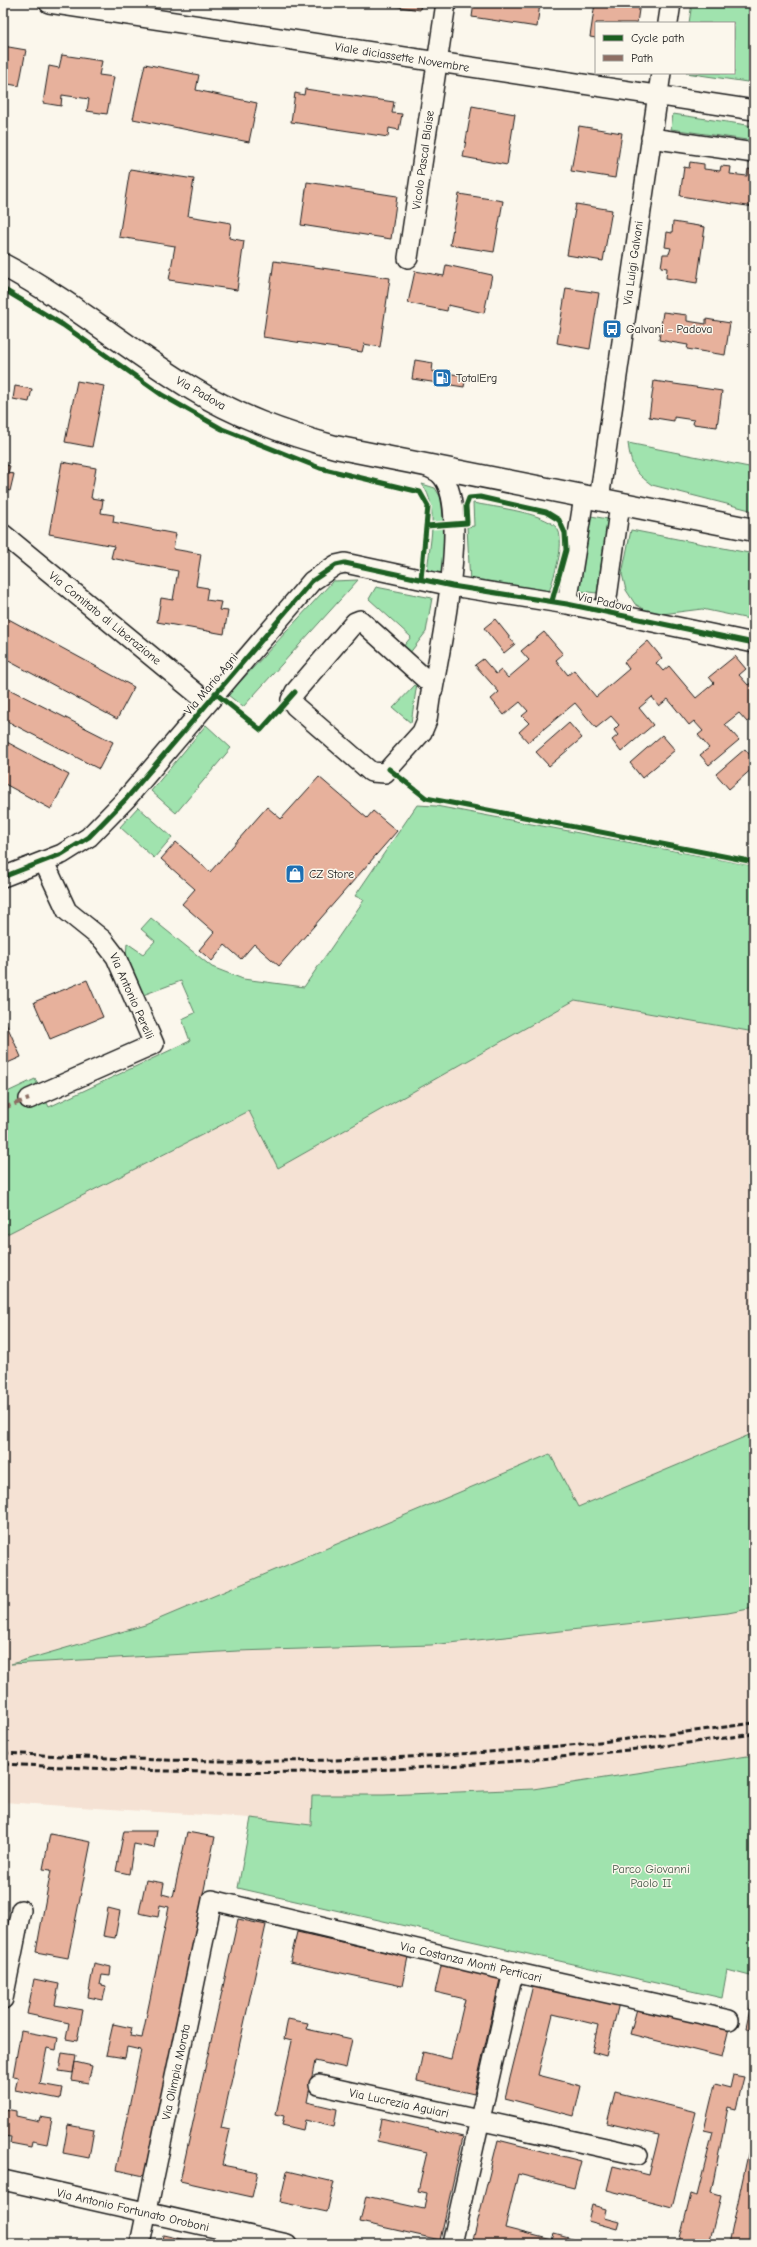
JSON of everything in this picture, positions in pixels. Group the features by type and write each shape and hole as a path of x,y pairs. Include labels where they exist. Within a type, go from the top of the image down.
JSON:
{"main road":[{"name":"Via Padova","path":"3,265 67,302 192,388 228,408 279,431 335,447 754,530"}],"street":[{"name":"Viale diciassette Novembre","path":"49,3 754,110"},
{"name":"Vicolo Pascal Blaise","path":"408,258 446,3"},
{"path":"668,22 671,3"},
{"name":"Via Luigi Galvani","path":"591,498 661,74"},
{"path":"651,138 754,153"},
{"name":"Via Padova","path":"424,465 441,474 447,485 452,501 452,586 567,604 754,643"},
{"name":"Via Padova","path":"567,604 591,498"},
{"name":"Via Padova","path":"605,612 620,504"},
{"name":"Via Comitato di Liberazione","path":"3,534 208,702"},
{"name":"Via Mario Agni","path":"3,877 44,862 74,848 102,824 130,794 312,581 336,565 345,564 452,586"},
{"path":"433,689 431,682 360,620 355,622 295,692 291,700 295,706 371,772 380,774 389,769 424,728 433,689 452,586"},
{"name":"Via Antonio Perelli","path":"29,1099 154,1044 116,957 103,940 67,911 44,862"},
{"name":"Via Costanza Monti Perticari","path":"212,1900 513,1972 730,2020"},
{"name":"Via Olimpia Morata","path":"140,2244 212,1900"},
{"path":"3,1999 21,1910"},
{"path":"452,2244 513,1972"},
{"name":"Via Lucrezia Aguiari","path":"319,2085 638,2155"},
{"name":"Via Antonio Fortunato Oroboni","path":"3,2180 287,2244"}],"shaded area":[{"path":"575,1000 754,1032 754,1755 533,1789 384,1795 312,1795 311,1825 251,1818 3,1802 3,1236 249,1111 278,1168"}],"green space":[{"path":"692,3 754,3 754,83 693,74 735,74 735,22 689,22"},
{"path":"673,114 754,126 754,141 671,129"},
{"path":"628,443 754,468 754,511 652,485 634,468 630,457"},
{"path":"422,484 435,488 443,501 446,578 427,573 432,515 431,504"},
{"path":"473,503 521,512 546,520 554,525 559,532 560,548 548,596 470,583 467,527 474,526"},
{"path":"591,516 608,519 597,593 579,591"},
{"path":"631,530 754,554 754,620 702,609 654,615 635,604 626,590 622,574"},
{"path":"358,580 243,707 228,695 333,581"},
{"path":"376,587 432,598 426,632 409,654 402,648 411,637 369,599"},
{"path":"417,683 411,723 393,708"},
{"path":"206,725 231,748 176,813 151,791"},
{"path":"417,805 436,806 754,866 754,1032 575,1000 278,1168 249,1111 3,1236 3,1094 35,1079 49,1107 190,1041 182,1019 195,1013 181,981 143,995 126,957 127,943 143,954 155,941 141,929 151,918 212,967 243,979 304,987 364,900 355,896"},
{"path":"138,807 172,837 154,858 120,827"},
{"path":"754,1433 754,1608 728,1613 431,1645 238,1651 11,1664 145,1625 550,1454 578,1507"},
{"name":"Parco Giovanni Paolo II","path":"754,1755 754,1977 727,1970 722,1998 238,1888 251,1818 311,1825 312,1795 384,1795 533,1789"}],"building":[{"path":"374,3 421,3 420,10"},
{"path":"474,3 540,3 537,27 472,17"},
{"path":"595,3 640,3 637,22 595,22 595,38 590,37"},
{"path":"3,46 26,50 19,86 3,83"},
{"path":"62,55 102,61 99,75 114,77 107,114 87,111 89,99 62,95 61,106 43,103 49,66 59,68"},
{"path":"145,64 199,75 196,90 257,103 249,142 133,119"},
{"path":"305,89 394,102 392,113 402,114 399,130 389,128 388,137 291,122 295,93 304,95"},
{"path":"472,106 515,114 507,165 463,157"},
{"path":"579,126 622,133 615,178 571,171"},
{"path":"690,162 704,164 704,169 720,171 721,166 731,167 730,174 747,176 748,169 754,170 754,207 680,196 684,167 689,168"},
{"path":"130,169 194,179 188,216 231,223 229,238 244,241 237,290 169,280 175,246 119,237"},
{"path":"307,182 397,196 391,239 301,225"},
{"path":"459,194 503,201 494,252 450,245"},
{"path":"576,204 612,210 603,261 567,255"},
{"path":"673,222 705,227 697,283 666,278 667,268 661,267 663,254 669,254 671,248 665,247 667,232 672,233"},
{"path":"274,261 390,278 380,347 364,344 362,352 263,337"},
{"path":"446,265 492,275 484,313 448,305 447,311 408,303 415,271 444,276"},
{"path":"566,288 599,293 590,349 557,343"},
{"path":"663,312 687,315 687,321 706,324 706,319 730,323 725,355 687,349 688,345 659,340"},
{"path":"415,360 433,363 432,371 466,376 464,387 412,379"},
{"path":"77,381 104,386 92,447 65,442"},
{"path":"654,381 722,391 717,427 693,424 694,420 674,417 674,421 649,417"},
{"path":"15,386 32,389 29,402 13,399"},
{"path":"62,462 96,468 91,498 103,500 101,513 114,515 113,522 176,534 173,549 201,554 196,586 208,588 206,600 221,602 219,610 228,611 224,634 157,622 161,598 173,600 178,571 111,558 114,546 49,534"},
{"path":"3,464 10,466 8,473 14,474 10,491 3,489"},
{"path":"3,616 134,687 117,719 3,658"},
{"path":"495,619 515,644 504,653 484,628"},
{"path":"544,632 563,654 556,660 568,675 574,670 596,697 629,669 624,662 648,641 662,658 656,663 663,671 669,666 696,698 714,683 709,677 735,656 746,669 739,675 748,685 754,681 754,717 747,722 739,713 725,724 739,740 709,765 700,755 709,748 698,735 703,731 694,721 689,725 668,699 659,706 652,697 639,708 653,725 621,752 612,740 618,735 614,730 619,725 611,716 596,728 575,703 528,742 519,732 529,723 522,716 528,711 520,702 504,715 491,699 499,692 475,665 483,659 496,674 501,670 508,678 529,660 521,651"},
{"path":"3,686 113,742 99,769 3,719"},
{"path":"569,723 582,738 549,766 536,752"},
{"path":"662,735 675,750 642,778 630,763"},
{"path":"3,740 69,775 51,809 3,783"},
{"path":"745,749 754,760 754,767 729,789 716,774"},
{"path":"319,777 367,818 373,811 397,831 279,966 254,944 241,959 225,945 212,961 199,950 214,932 182,904 195,889 161,859 176,842 210,872 267,807 281,819"},
{"path":"87,980 103,1017 50,1039 34,1002"},
{"path":"4,1019 21,1057 3,1065 3,1020"},
{"path":"124,1831 157,1831 154,1848 134,1844 129,1874 116,1871"},
{"path":"187,1832 215,1837 144,2176 116,2170 141,2050 127,2047 125,2058 106,2055 113,2024 132,2028 130,2036 142,2038 169,1907 160,1905 158,1917 139,1913 146,1880 164,1883 162,1894 173,1897"},
{"path":"50,1834 91,1842 68,1958 36,1952 51,1870 43,1869"},
{"path":"108,1908 120,1911 115,1938 103,1936"},
{"path":"238,1919 266,1925 221,2128 230,2130 222,2165 258,2172 252,2197 180,2181"},
{"path":"297,1932 408,1957 402,1986 290,1962"},
{"path":"442,1962 501,1975 474,2094 417,2081 423,2052 451,2059 465,1999 435,1992"},
{"path":"94,1963 111,1967 110,1976 102,1975 100,1985 106,1986 103,2000 88,1997"},
{"path":"34,1979 59,1984 55,2005 83,2010 77,2041 66,2039 69,2023 27,2014"},
{"path":"534,1981 619,2003 606,2056 592,2052 598,2025 553,2014 538,2075 581,2086 574,2116 505,2098"},
{"path":"754,1990 754,2030 746,2028"},
{"path":"638,2005 729,2028 722,2057 630,2034"},
{"path":"288,2019 308,2023 306,2029 352,2039 346,2068 315,2061 307,2102 337,2109 334,2127 305,2120 303,2130 282,2125 284,2116 276,2114 292,2041 284,2039"},
{"path":"21,2031 58,2038 56,2050 47,2048 40,2084 62,2088 60,2099 15,2090 18,2077 13,2076"},
{"path":"62,2053 76,2055 73,2073 59,2071"},
{"path":"75,2062 92,2066 88,2083 72,2080"},
{"path":"733,2075 744,2077 736,2109 728,2107 711,2193 721,2196 709,2244 679,2242 691,2194 697,2196 713,2132 704,2130 715,2084 730,2088"},
{"path":"615,2092 696,2112 672,2207 607,2190 613,2166 649,2175 659,2135 607,2123"},
{"path":"5,2109 16,2111 16,2116 39,2121 40,2117 52,2119 47,2144 32,2141 31,2147 10,2143 11,2137 3,2136"},
{"path":"381,2118 463,2137 440,2240 360,2222 366,2196 424,2209 427,2193 418,2191 427,2152 377,2141"},
{"path":"68,2125 94,2130 89,2158 63,2153"},
{"path":"754,2126 754,2244 729,2244"},
{"path":"498,2140 581,2161 574,2188 518,2174 505,2228 552,2240 554,2234 576,2240 575,2244 472,2244"},
{"path":"287,2171 334,2182 327,2212 280,2202"},
{"path":"592,2205 606,2209 604,2218 619,2222 617,2229 588,2221"},
{"path":"163,2235 204,2244 161,2244"},
{"path":"619,2239 636,2243 603,2244 604,2240 618,2243"}],"railway":[{"path":"3,1753 208,1761 367,1759 432,1756 561,1746 690,1732 754,1723"},
{"path":"3,1764 192,1772 306,1772 418,1768 530,1760 698,1742 754,1734"}],"marked path":[{"path":"3,1108 29,1099"}],"cycle path":[{"path":"3,289 63,325 162,395 222,429 320,468 420,492 428,506 421,579"},
{"path":"426,526 467,523 466,506 469,498 480,497 546,512 559,520 565,533 566,550 552,601"},
{"path":"3,877 62,854 89,837 126,799 312,581 336,565 345,563 452,586 567,604 754,643"},
{"path":"215,693 261,730 295,692"},
{"path":"389,769 426,798 754,862"}],"place":[{"name":"Galvani - Padova","path":"612,329"},
{"name":"TotalErg","path":"442,378"},
{"name":"CZ Store","path":"295,874"}]}
